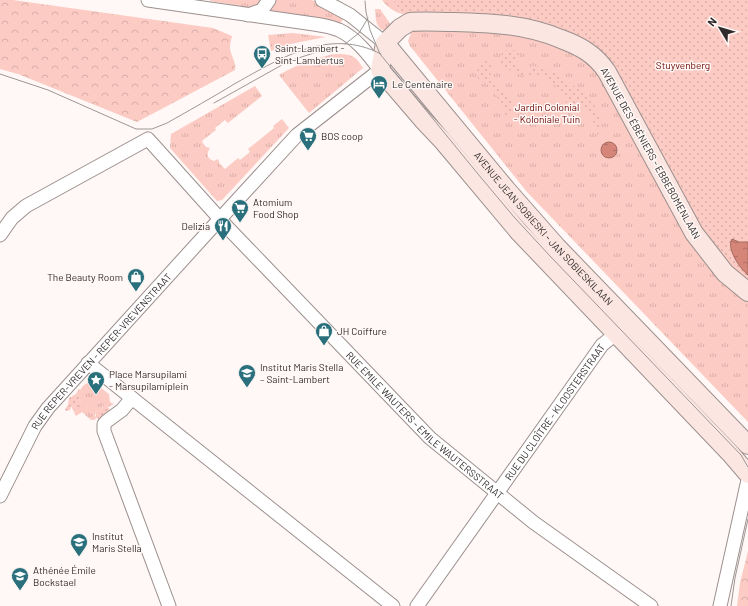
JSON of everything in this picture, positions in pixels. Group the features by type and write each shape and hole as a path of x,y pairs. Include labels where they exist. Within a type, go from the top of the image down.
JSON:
{"street":[{"name":"AVENUE JEAN SOBIESKI - JAN SOBIESKILAAN","path":"148,0 318,24 339,30 359,45 422,120 442,140 519,232 730,453 748,474"},
{"path":"248,15 262,10 267,5 269,0"},
{"name":"AVENUE JEAN SOBIESKI - JAN SOBIESKILAAN","path":"322,0 343,10 385,43 531,218 748,445"},
{"name":"AVENUE DES ÉBÉNIERS - EBBEBOMENLAAN","path":"385,43 400,28 410,22 490,23 510,25 542,32 577,45 590,53 602,64 611,78 694,233 723,270 748,292"},
{"path":"350,38 362,24"},
{"path":"380,70 385,43"},
{"name":"RUE REPER-VREVEN - REPER-VREVENSTRAAT","path":"0,496 43,413 302,131 380,70"},
{"name":"RUE EMILE WAUTERS - EMILE WAUTERSSTRAAT","path":"0,235 12,218 26,206 148,139 220,219 430,438 532,522 651,606"},
{"name":"RUE DU CLOÎTRE - KLOOSTERSTRAAT","path":"416,606 602,345 630,322"},
{"path":"88,363 393,606"},
{"path":"132,398 122,410 104,424 104,430 169,606"},
{"path":"720,606 748,480"}],"green space":[{"path":"0,0 13,0 213,28 232,36 230,47 235,70 137,122 18,74 0,69"},
{"path":"210,0 264,0 262,5 246,11 241,6"},
{"path":"273,0 312,0 345,17 338,26 268,14"},
{"path":"382,0 393,0 400,11 409,15 401,14 387,6"},
{"name":"Stuyvenberg","path":"393,0 748,0 748,284 706,241 634,106 548,26 508,15 409,15 400,11"},
{"path":"375,9 380,9 393,28 385,31 379,28"},
{"name":"Jardin Colonial - Koloniale Tuin","path":"413,29 521,33 571,49 597,69 740,295 748,301 748,422 527,192 410,46 408,41"},
{"path":"293,33 326,37 290,44 271,51 268,35"},
{"path":"508,49 512,49 519,54 520,56 516,65 522,72 530,70 531,66 547,69 562,77 586,96 598,111 601,119 599,134 596,135 597,128 587,113 579,107 567,103 564,100 560,89 540,75 522,75 503,65 500,62 500,55"},
{"path":"335,54 352,56 358,60 363,68 309,113 279,75 320,57"},
{"path":"489,59 492,63 490,78 493,85 508,98 514,108 512,112 506,116 494,90 477,76 479,67 484,60"},
{"path":"255,86 262,96 228,123 225,120 215,128 216,130 203,140 202,142 206,147 210,148 208,152 209,158 214,161 218,159 220,164 225,169 238,158 240,160 250,152 248,149 274,128 273,126 282,119 289,128 222,200 217,201 170,148 171,134"},
{"path":"92,382 109,394 110,402 103,406 101,410 96,412 95,416 97,418 94,420 91,420 82,412 76,416 71,406 76,407 81,402 78,395 80,390 84,385"},
{"path":"79,389 81,390 78,395 81,405 76,407 71,406 70,410 66,411 65,409 68,405 69,398 76,394"},
{"path":"110,402 114,404 108,407 111,412 102,421 96,417 96,412 101,410 105,403"},
{"path":"748,551 748,606 737,606 740,583"}],"water":[{"path":"609,142 615,144 617,150 615,156 609,158 603,156 601,150 603,144"},
{"path":"732,239 739,242 748,242 748,275 741,268 732,253"}],"tram line":[{"path":"365,1 370,30 380,54 478,174 514,217 550,256 741,455 748,467"},
{"path":"345,44 359,33 368,18"},
{"path":"0,74 48,90 136,129 152,129 167,123 270,64 306,49 324,45 343,44 362,46 381,54"},
{"path":"214,103 289,61 314,53"},
{"path":"731,606 735,578 748,519"}],"place":[{"name":"Saint-Lambert - Sint-Lambertus","path":"262,69"},
{"name":"Le Centenaire","path":"379,99"},
{"name":"BOS coop","path":"308,151"},
{"name":"Atomium Food Shop","path":"240,223"},
{"name":"Delizia","path":"223,241"},
{"name":"The Beauty Room","path":"136,292"},
{"name":"JH Coiffure","path":"324,346"},
{"name":"Institut Maris Stella – Saint-Lambert","path":"247,388"},
{"name":"Place Marsupilami - Marsupilamiplein","path":"96,395"},
{"name":"Institut Maris Stella","path":"79,557"},
{"name":"Athénée Émile Bockstael","path":"20,591"}]}
